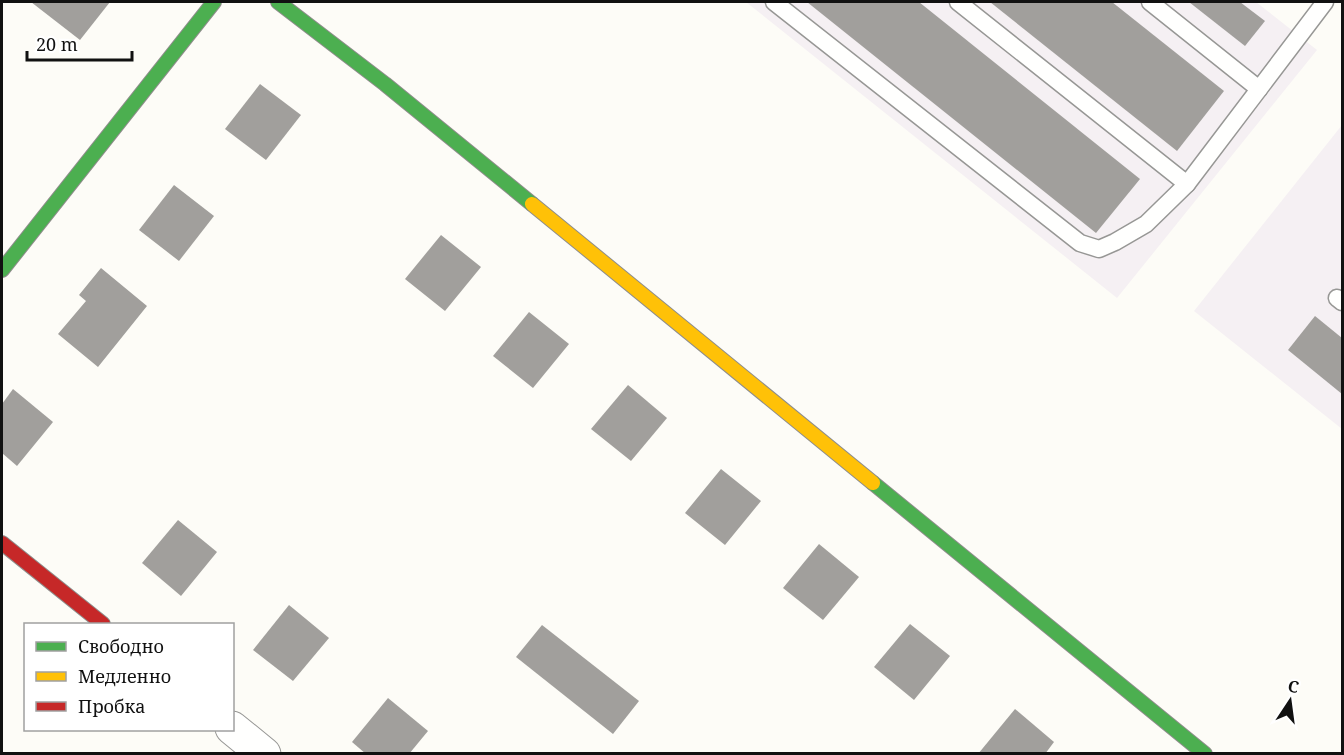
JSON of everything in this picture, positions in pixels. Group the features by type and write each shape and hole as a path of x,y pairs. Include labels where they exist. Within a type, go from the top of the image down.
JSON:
{"street":[{"path":"2,270 214,2"},
{"path":"278,2 385,84 1205,753"},
{"path":"2,543 102,623"},
{"path":"234,730 264,753"}],"lane":[{"path":"774,2 1080,243 1098,249 1146,224 1187,184 1325,2"},
{"path":"958,2 1187,184"},
{"path":"1150,2 1259,89"}],"shaded area":[{"path":"746,2 1256,2 1317,50 1117,298"},
{"path":"1342,125 1342,429 1194,311"}],"building":[{"path":"31,2 110,2 80,40"},
{"path":"807,2 919,2 1140,179 1096,233"},
{"path":"990,2 1112,2 1224,91 1177,151"},
{"path":"1189,2 1240,2 1265,21 1245,46"},
{"path":"260,84 301,115 266,160 225,129"},
{"path":"174,185 214,216 179,261 139,230"},
{"path":"441,235 481,267 445,311 405,279"},
{"path":"101,268 147,306 98,367 58,334 86,301 79,295"},
{"path":"529,312 569,344 533,388 493,356"},
{"path":"1315,316 1342,338 1342,394 1288,350"},
{"path":"628,385 667,418 631,461 591,429"},
{"path":"13,389 53,422 17,466 2,453 2,404"},
{"path":"721,469 761,501 725,545 685,513"},
{"path":"178,520 217,552 181,596 142,563"},
{"path":"819,544 859,577 823,620 783,588"},
{"path":"289,605 329,638 293,681 253,650"},
{"path":"910,624 950,656 914,700 874,667"},
{"path":"542,625 639,701 613,734 516,657"},
{"path":"388,698 428,731 409,754 366,754 352,742"},
{"path":"1015,709 1054,742 1045,754 978,754"}],"traffic: fast":[{"path":"2,270 214,2"},
{"path":"278,2 385,84 532,204"},
{"path":"873,483 1205,754"}],"traffic: slow":[{"path":"532,204 873,483"}],"traffic: jam":[{"path":"2,543 102,623"}]}
